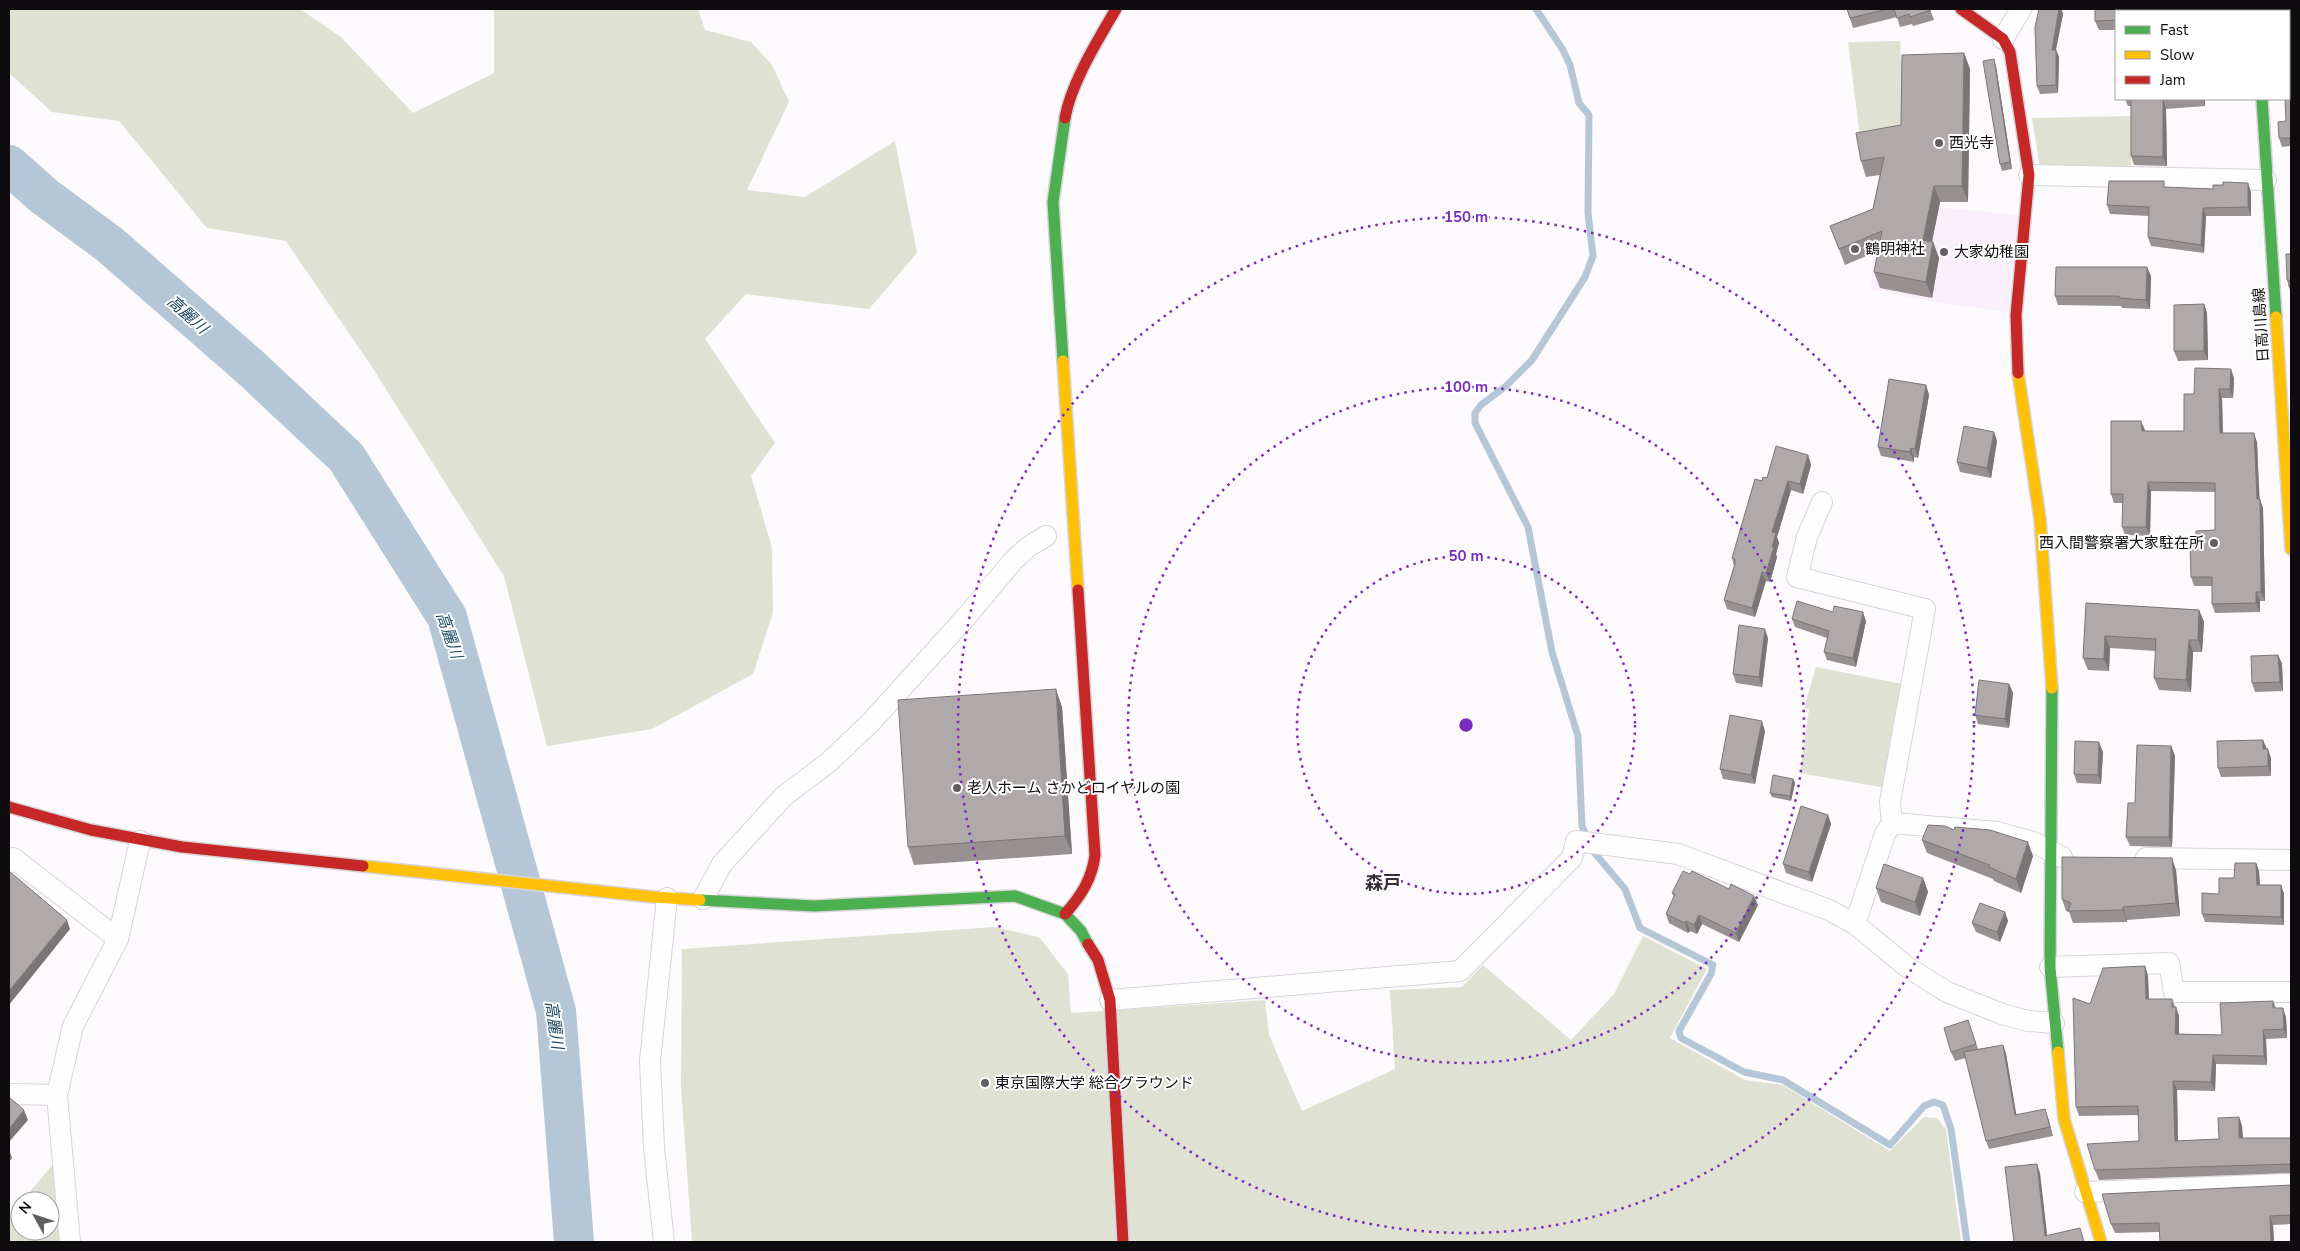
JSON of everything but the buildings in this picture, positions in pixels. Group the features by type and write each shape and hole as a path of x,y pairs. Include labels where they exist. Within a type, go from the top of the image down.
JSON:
{"street":[{"path":"1065,914 1087,888 1094,866 1095,855 1053,202 1067,108 1091,51 1116,9"},
{"path":"1961,9 2003,39 2010,52 2029,175 2016,315 2018,385 2040,519 2052,666 2050,967 2064,1119 2101,1242"},
{"path":"2003,39 2022,9"},
{"name":"日高川島線","path":"2262,100 2291,549"},
{"path":"2029,175 2266,180"},
{"path":"1822,502 1806,537 1797,577 1925,609 1890,802 1892,823 1885,834 1855,924"},
{"path":"703,899 722,864 784,796 829,762 871,722 960,624 1013,561 1028,547 1046,536"},
{"path":"9,807 81,828 140,841 182,847 667,898 814,906 1015,896 1065,914 1080,931 1098,960 1110,1000 1122,1242"},
{"path":"1892,823 1997,832 2033,842 2061,857 2080,857"},
{"path":"70,1242 57,1095 73,1026 118,939 140,841"},
{"path":"1110,1000 1460,971 1572,858 1576,841 1678,854 1829,910 1855,924 1907,967 1947,992 2002,1014 2054,1023"},
{"path":"9,863 13,858 118,939"},
{"path":"2128,858 2291,860"},
{"path":"664,1242 654,1148 650,1062 667,898"},
{"path":"2050,967 2169,964 2174,992 2291,992"},
{"path":"9,1094 57,1095"},
{"path":"2085,1192 2291,1184"}],"shaded area":[{"path":"9,9 300,9 341,37 413,113 494,73 494,9 698,9 705,30 751,42 772,65 789,102 747,190 805,197 895,141 917,253 869,309 746,294 705,339 775,443 751,476 772,548 773,613 753,674 652,729 547,746 504,576 372,367 286,241 207,228 119,121 52,112 9,73"},
{"path":"1900,41 1905,136 1861,145 1848,42"},
{"path":"2131,116 2131,168 2040,167 2032,118"},
{"name":"大家幼稚園","path":"1909,204 2018,215 2008,312 1933,302 1871,289 1875,215"},
{"path":"1816,667 1903,684 1885,788 1800,773 1809,709 1804,708"},
{"name":"東京国際大学 総合グラウンド","path":"994,927 1039,937 1068,974 1071,1013 1265,1000 1269,1035 1302,1111 1395,1069 1390,990 1462,987 1483,965 1571,1040 1614,994 1643,936 1707,969 1670,1038 1745,1080 1783,1085 1890,1151 1924,1117 1937,1118 1946,1129 1961,1242 692,1242 681,1087 682,949"},
{"path":"54,1163 56,1191 30,1191"},
{"path":"10,1216 10,1241 60,1242 9,1242"}],"waterway":[{"path":"1536,9 1563,50 1570,65 1579,103 1589,115 1588,213 1593,256 1585,277 1532,360 1506,386 1481,405 1475,413 1475,423 1528,527 1552,652 1578,736 1582,826 1593,851 1625,889 1640,928 1713,965 1711,974 1679,1031 1681,1038 1744,1072 1783,1080 1890,1145 1924,1106 1934,1102 1943,1105 1951,1129 1967,1242"},
{"name":"高麗川","path":"9,165 44,196 109,244 251,368 346,457 447,617 556,1011 574,1242"}],"traffic: fast":[{"path":"2262,100 2276,317"},
{"path":"1063,361 1053,202 1065,118"},
{"path":"2052,688 2050,967 2058,1052"},
{"path":"700,900 814,906 1015,896 1065,914 1081,931 1088,944"}],"traffic: slow":[{"path":"2276,317 2291,549"},
{"path":"1063,361 1078,590"},
{"path":"2018,373 2040,519 2052,688"},
{"path":"363,866 654,897 700,900"},
{"path":"2058,1052 2064,1119 2101,1242"}],"traffic: jam":[{"path":"1065,118 1079,76 1116,9"},
{"path":"1961,9 2003,39 2010,52 2029,175 2016,315 2018,373"},
{"path":"1065,914 1085,887 1094,864 1095,855 1078,590"},
{"path":"9,807 91,830 182,847 363,866"},
{"path":"1088,944 1098,960 1110,1000 1123,1242"}],"place":[{"name":"西光寺","path":"1939,143"},
{"name":"鶴明神社","path":"1855,249"},
{"name":"大家幼稚園","path":"1944,252"},
{"name":"西入間警察署大家駐在所","path":"2214,543"},
{"name":"老人ホーム さかどロイヤルの園","path":"957,788"},
{"name":"東京国際大学 総合グラウンド","path":"985,1083"}],"district":[{"name":"森戸","path":"1383,883"}]}
